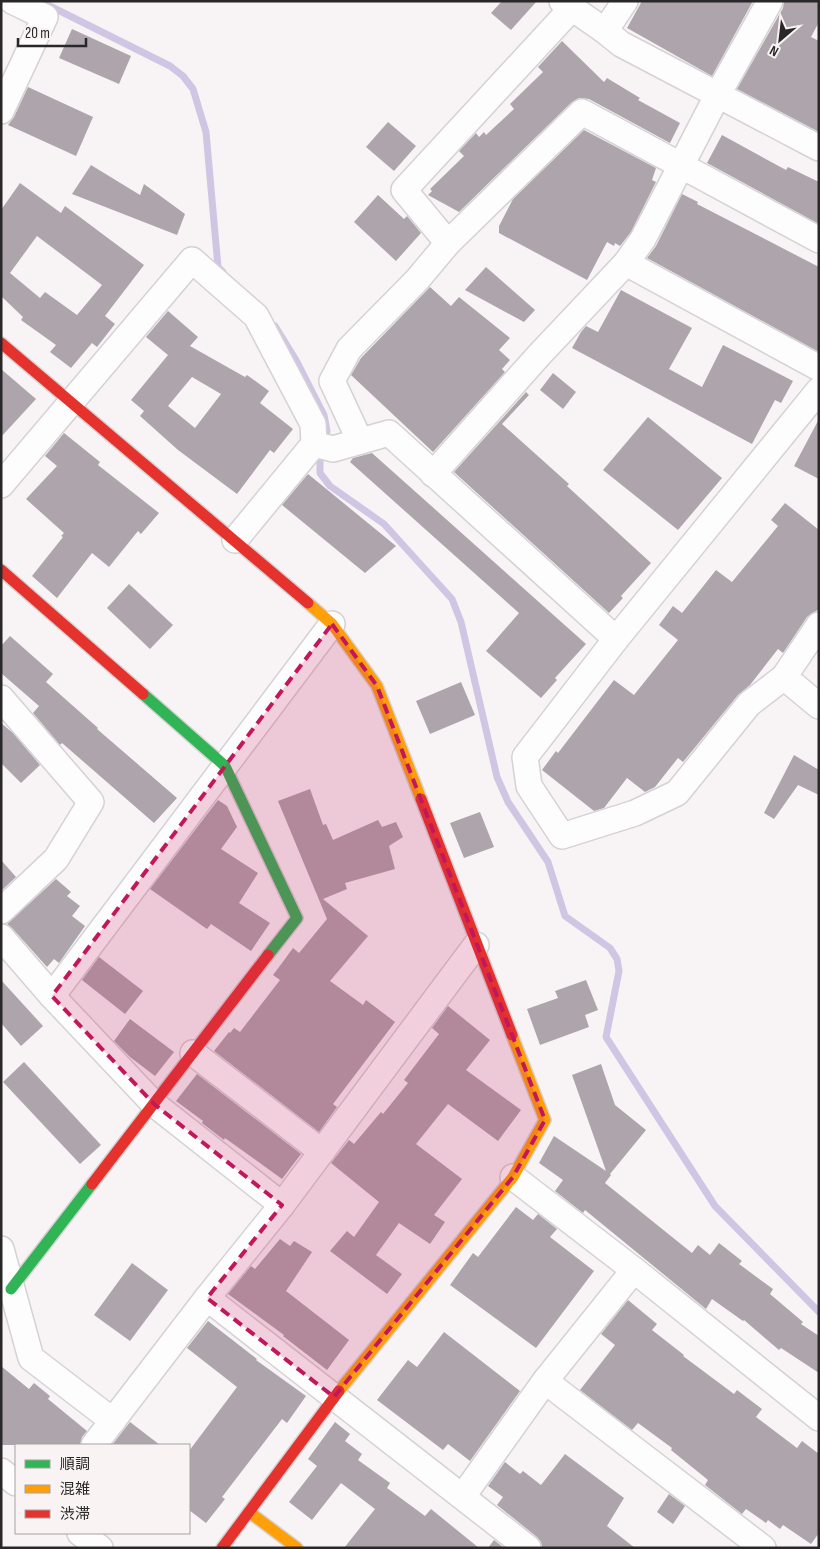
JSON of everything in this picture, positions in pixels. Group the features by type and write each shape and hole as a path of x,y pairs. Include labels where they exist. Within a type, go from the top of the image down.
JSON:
{"street":[{"path":"5,95 45,17 12,1"},
{"path":"605,31 625,1"},
{"path":"433,474 540,354 626,263 643,239 717,96 770,1"},
{"path":"448,243 404,190 567,5 621,44 819,148"},
{"path":"360,441 332,381 349,349 417,280 448,243 582,112 819,240"},
{"path":"1,485 192,260 256,316 313,424 323,447"},
{"path":"626,263 819,368"},
{"path":"1,343 332,624 377,686 545,1120 513,1177 334,1398 222,1548"},
{"path":"819,390 616,639 526,757 529,786 562,836 634,813 677,793 748,704 784,677 819,625"},
{"path":"235,540 323,447 360,441 389,433 616,639"},
{"path":"1,570 225,766 297,918 11,1289"},
{"path":"52,996 332,624"},
{"path":"784,677 819,706"},
{"path":"1,698 91,802 56,859 1,911"},
{"path":"1,938 52,996 154,1104 282,1205"},
{"path":"95,1444 207,1298 282,1205 476,945"},
{"path":"193,1053 322,1152"},
{"path":"513,1177 634,1270 819,1418"},
{"path":"1,1249 31,1358 113,1421"},
{"path":"462,1496 545,1381 634,1270"},
{"path":"207,1298 528,1548"},
{"path":"545,1381 763,1548"},
{"path":"1,1471 15,1482"},
{"path":"249,1512 297,1548"},
{"path":"81,1534 100,1548"}],"highlighted area":[{"path":"332,624 377,686 545,1120 513,1177 334,1397 207,1298 282,1205 154,1104 52,996"}],"building":[{"path":"502,1 537,1 511,30 491,13"},
{"path":"642,1 753,1 712,76 627,28"},
{"path":"784,1 819,1 819,22 811,37 819,41 819,132 737,89 783,8"},
{"path":"72,29 131,56 119,84 59,58"},
{"path":"562,41 604,82 607,78 640,98 638,100 680,123 670,143 589,99 579,98 572,102 459,212 428,195 432,191 430,189 464,156 459,151 476,133 479,137 484,132 486,135 514,109 510,104 543,72 538,67"},
{"path":"28,87 93,117 76,156 8,125 14,117"},
{"path":"388,122 416,146 394,171 366,147"},
{"path":"584,130 656,168 652,180 656,182 631,232 620,246 615,243 614,246 607,242 587,280 499,233 499,226 513,199"},
{"path":"722,135 786,170 788,167 819,182 819,224 707,163"},
{"path":"91,165 140,195 144,184 185,214 177,235 72,194"},
{"path":"20,183 61,213 65,206 144,265 105,316 115,324 97,347 92,343 71,368 50,352 56,345 21,320 23,317 1,296 1,210","holes":["37,236 102,285 77,315 45,292 40,298 10,273"]},
{"path":"682,194 698,202 697,204 819,267 819,352 647,258 656,246"},
{"path":"378,195 404,219 407,216 421,233 396,261 354,222"},
{"path":"486,267 535,310 524,322 465,290"},
{"path":"430,287 451,306 459,297 510,338 499,350 510,360 502,369 505,372 433,452 351,375 361,358"},
{"path":"621,290 692,328 669,369 702,387 723,345 793,381 781,403 775,400 752,444 572,348 586,326 598,332"},
{"path":"168,311 198,337 190,346 245,377 247,375 269,391 260,403 293,429 274,453 270,450 237,494 178,450 140,416 144,411 131,400 168,355 146,337","holes":["192,377 221,394 195,428 168,406"]},
{"path":"1,369 36,399 1,437"},
{"path":"553,373 576,392 563,409 540,390"},
{"path":"526,392 529,395 502,424 569,484 567,486 651,563 621,596 623,598 609,613 454,472"},
{"path":"648,417 722,478 678,530 603,470"},
{"path":"819,419 819,479 794,466"},
{"path":"64,433 100,462 98,465 159,513 141,534 138,531 109,567 92,553 57,598 32,576 63,537 61,536 64,533 26,499 57,466 45,456"},
{"path":"372,453 586,644 555,678 557,680 541,698 486,651 519,613 350,462 353,458"},
{"path":"308,474 396,546 365,573 282,505"},
{"path":"785,503 819,530 819,609 807,617 783,653 778,649 750,685 738,695 683,762 678,758 655,787 645,792 627,778 604,808 594,811 542,770 556,751 558,753 614,680 634,695 678,640 659,625 673,606 682,613 716,570 732,582 778,526 771,520"},
{"path":"129,584 173,625 150,649 107,608"},
{"path":"10,636 53,674 46,682 177,798 154,823 62,743 60,745 33,713 39,706 1,673 1,646"},
{"path":"461,682 475,715 430,734 416,701"},
{"path":"1,723 13,733 40,765 21,783 1,763"},
{"path":"794,755 819,770 819,795 798,785 774,819 764,813"},
{"path":"310,789 323,825 326,824 333,840 378,820 382,827 396,822 403,837 389,846 395,869 345,883 347,889 323,899 368,936 330,981 363,1005 366,1000 395,1022 333,1104 337,1107 319,1132 214,1051 234,1028 240,1032 280,980 273,975 293,948 299,953 327,919 278,801"},
{"path":"218,800 227,806 237,827 221,849 258,873 239,903 270,923 251,951 211,924 207,929 150,889"},
{"path":"480,812 494,847 464,858 450,823"},
{"path":"1,860 16,877 1,891"},
{"path":"56,879 71,892 67,896 80,906 72,916 85,926 59,963 54,959 47,967 7,924"},
{"path":"99,957 143,991 125,1014 82,980"},
{"path":"1,980 43,1026 21,1046 1,1023"},
{"path":"586,980 598,1010 585,1015 589,1027 540,1045 527,1009 558,998 555,991"},
{"path":"448,1006 490,1040 466,1070 521,1110 498,1141 448,1104 416,1144 462,1179 434,1215 445,1222 430,1244 399,1223 376,1255 402,1274 387,1294 330,1251 347,1231 354,1237 379,1202 331,1163 349,1140 354,1144 381,1112 383,1114 408,1083 404,1080 439,1034 432,1028"},
{"path":"130,1019 174,1052 155,1076 130,1057 114,1041"},
{"path":"24,1062 101,1145 80,1164 3,1082"},
{"path":"601,1064 615,1105 646,1130 610,1174 605,1183 692,1253 698,1245 710,1255 719,1243 742,1261 739,1264 773,1289 770,1294 803,1322 801,1324 819,1336 819,1373 781,1348 779,1350 744,1320 712,1299 706,1309 585,1210 583,1213 555,1191 563,1180 539,1163 554,1136 606,1171 572,1075"},
{"path":"197,1074 301,1154 282,1179 225,1138 224,1140 202,1123 203,1121 176,1101"},
{"path":"516,1207 533,1220 538,1214 557,1229 550,1237 594,1271 536,1348 450,1285 473,1253 478,1257"},
{"path":"280,1239 290,1246 294,1241 312,1252 286,1291 349,1340 327,1370 284,1335 228,1294 251,1266 255,1269"},
{"path":"132,1263 168,1290 130,1341 94,1315"},
{"path":"628,1300 657,1324 652,1330 683,1356 734,1394 737,1390 762,1409 756,1417 797,1448 802,1441 819,1454 819,1533 811,1544 783,1525 780,1529 768,1520 766,1523 746,1509 742,1514 705,1485 708,1480 671,1450 672,1448 638,1423 632,1430 580,1390 615,1345 601,1334"},
{"path":"208,1321 256,1360 306,1396 287,1423 282,1419 222,1497 225,1499 206,1523 190,1511 190,1450 237,1387 187,1348"},
{"path":"444,1332 520,1391 470,1461 448,1444 443,1450 377,1400 408,1360 417,1367"},
{"path":"1,1366 29,1389 34,1383 50,1396 48,1399 87,1431 82,1437 80,1444 1,1445"},
{"path":"130,1422 159,1444 113,1444"},
{"path":"335,1422 350,1434 345,1441 362,1454 358,1460 390,1483 387,1488 425,1516 431,1509 479,1548 344,1548 375,1509 341,1483 312,1520 289,1502 317,1466 308,1459"},
{"path":"565,1454 624,1498 607,1526 635,1548 542,1548 541,1542 537,1537 497,1505 503,1497 488,1486 505,1462 520,1474 523,1471 541,1485"},
{"path":"669,1494 685,1506 673,1524 657,1512"},
{"path":"494,1540 504,1548 488,1548"}],"waterway":[{"path":"44,3 170,66 183,76 193,89 206,132 218,267 223,272"},
{"path":"275,326 296,360 324,415 327,431 320,455 320,473 330,486 384,524 452,599 461,622 497,777 508,802 548,862 565,916 610,948 617,959 619,971 606,1037 715,1206 819,1312"}],"traffic: fast":[{"path":"143,694 225,766 297,918 268,955"},
{"path":"11,1289 92,1184"}],"traffic: slow":[{"path":"308,603 332,624 377,686 421,799"},
{"path":"339,1391 513,1177 545,1120 512,1035"},
{"path":"249,1512 297,1548"}],"traffic: jam":[{"path":"1,343 308,603"},
{"path":"1,570 143,694"},
{"path":"421,799 512,1035"},
{"path":"92,1184 268,955"},
{"path":"222,1548 339,1391"}]}
